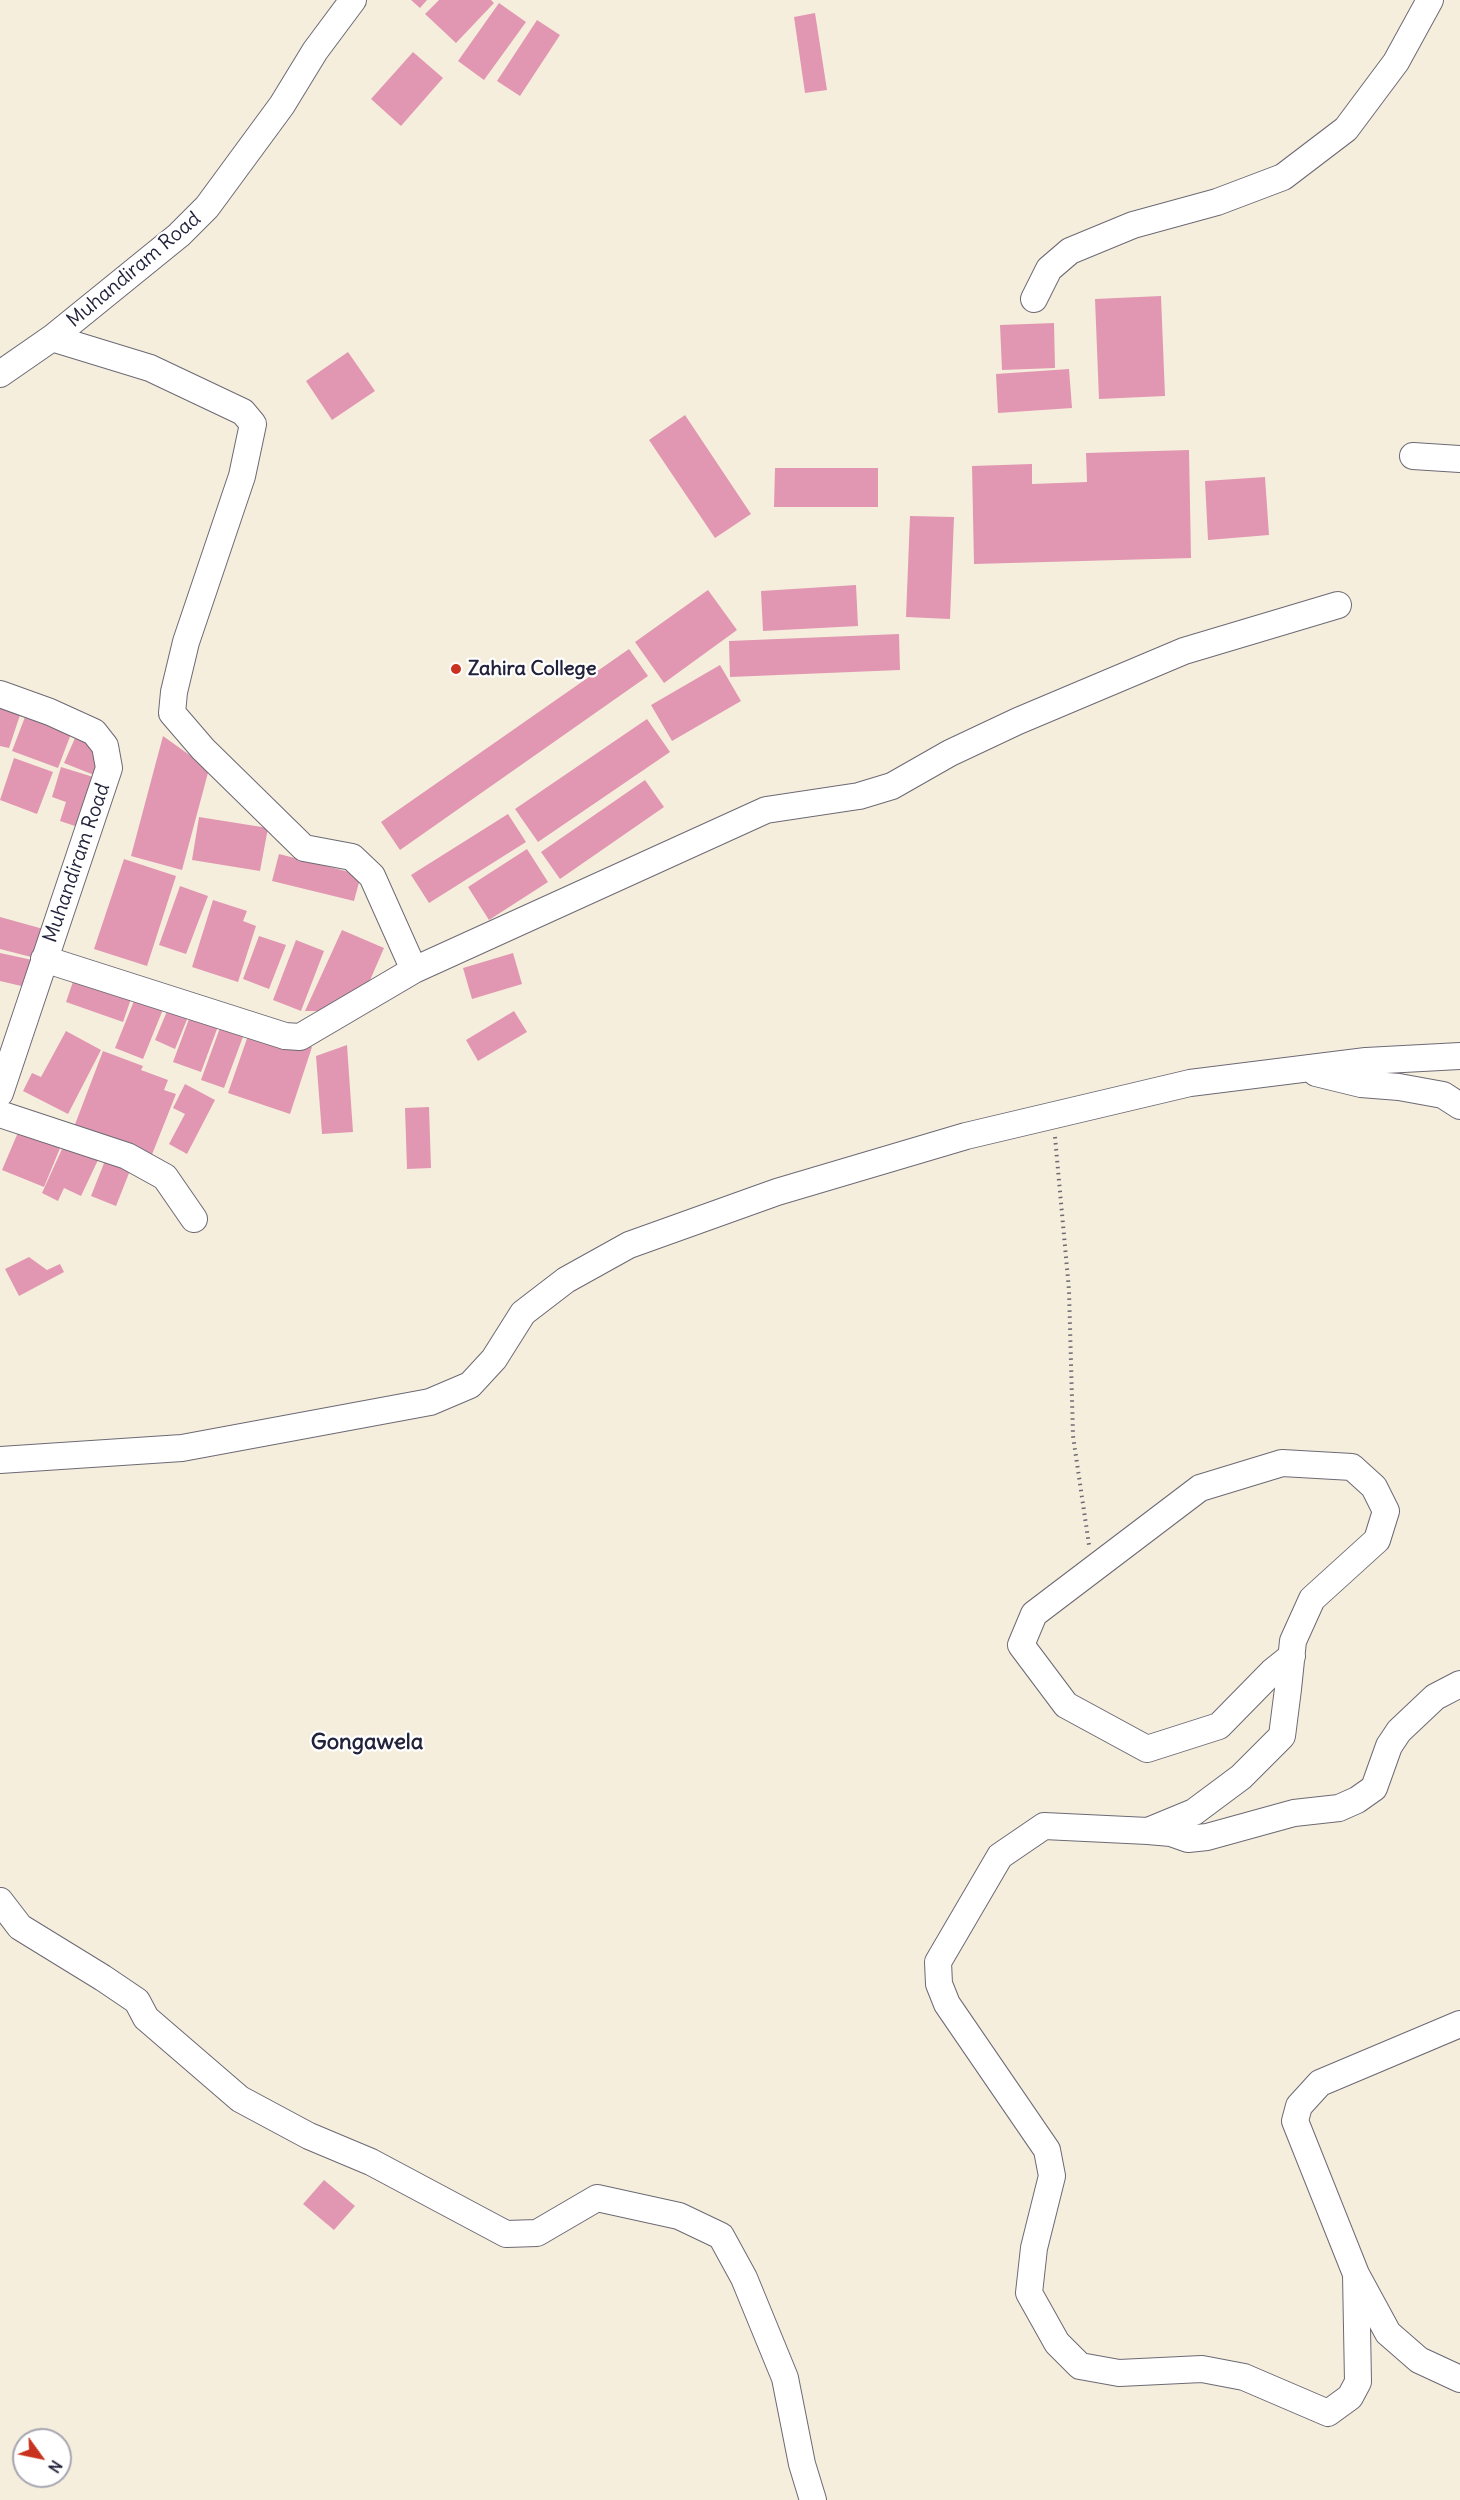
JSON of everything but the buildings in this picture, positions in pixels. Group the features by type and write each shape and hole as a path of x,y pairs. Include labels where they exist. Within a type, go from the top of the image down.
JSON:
{"street":[{"name":"Muhandiram Road","path":"0,374 52,338 179,235 207,207 282,105 315,51 353,0"},
{"path":"1034,299 1049,269 1070,251 1133,225 1217,202 1283,177 1310,157 1346,129 1396,62 1430,0"},
{"path":"52,338 150,368 243,412 253,424 242,476 186,642 174,692 172,713 203,749 304,848 352,857 372,876 414,970"},
{"path":"1413,456 1460,459"},
{"path":"44,959 285,1036 300,1036 414,970 766,810 859,796 892,786 950,753 1018,721 1185,651 1338,605"},
{"name":"Muhandiram Road","path":"0,694 50,712 94,732 105,746 109,768 0,1093"},
{"path":"0,1460 182,1448 430,1402 470,1385 494,1359 523,1313 566,1280 629,1245 777,1192 966,1136 1190,1083 1366,1061 1460,1056"},
{"path":"1301,1069 1361,1084 1399,1087 1443,1095 1460,1106"},
{"path":"0,1114 127,1156 165,1177 194,1220"},
{"path":"1148,1831 1194,1812 1240,1776 1282,1736 1292,1656 1293,1641 1312,1599 1377,1540 1386,1511 1374,1487 1352,1467 1282,1463 1200,1488 1034,1614 1021,1645 1066,1705 1147,1749 1219,1726 1272,1672 1292,1656"},
{"path":"1356,2274 1358,2382 1350,2397 1328,2413 1244,2377 1202,2369 1119,2373 1080,2366 1057,2343 1029,2293 1034,2248 1052,2176 1047,2150 947,2004 939,1984 938,1962 1000,1856 1044,1826 1148,1831 1170,1833 1188,1839 1207,1837 1294,1813 1339,1808 1357,1800 1374,1788 1389,1746 1399,1731 1435,1697 1460,1684"},
{"path":"0,1901 20,1928 137,2001 146,2018 240,2099 309,2136 371,2162 506,2234 537,2233 597,2198 679,2216 721,2236 744,2278 785,2378 802,2464 813,2500"},
{"path":"1460,2024 1320,2083 1299,2106 1295,2121 1356,2274 1388,2333 1419,2360 1460,2379"}],"path":[{"path":"1053,1116 1069,1290 1073,1436 1089,1549"}],"place":[{"name":"Zahira College","path":"456,669"}],"district":[{"name":"Gongawela","path":"367,1743"}]}
